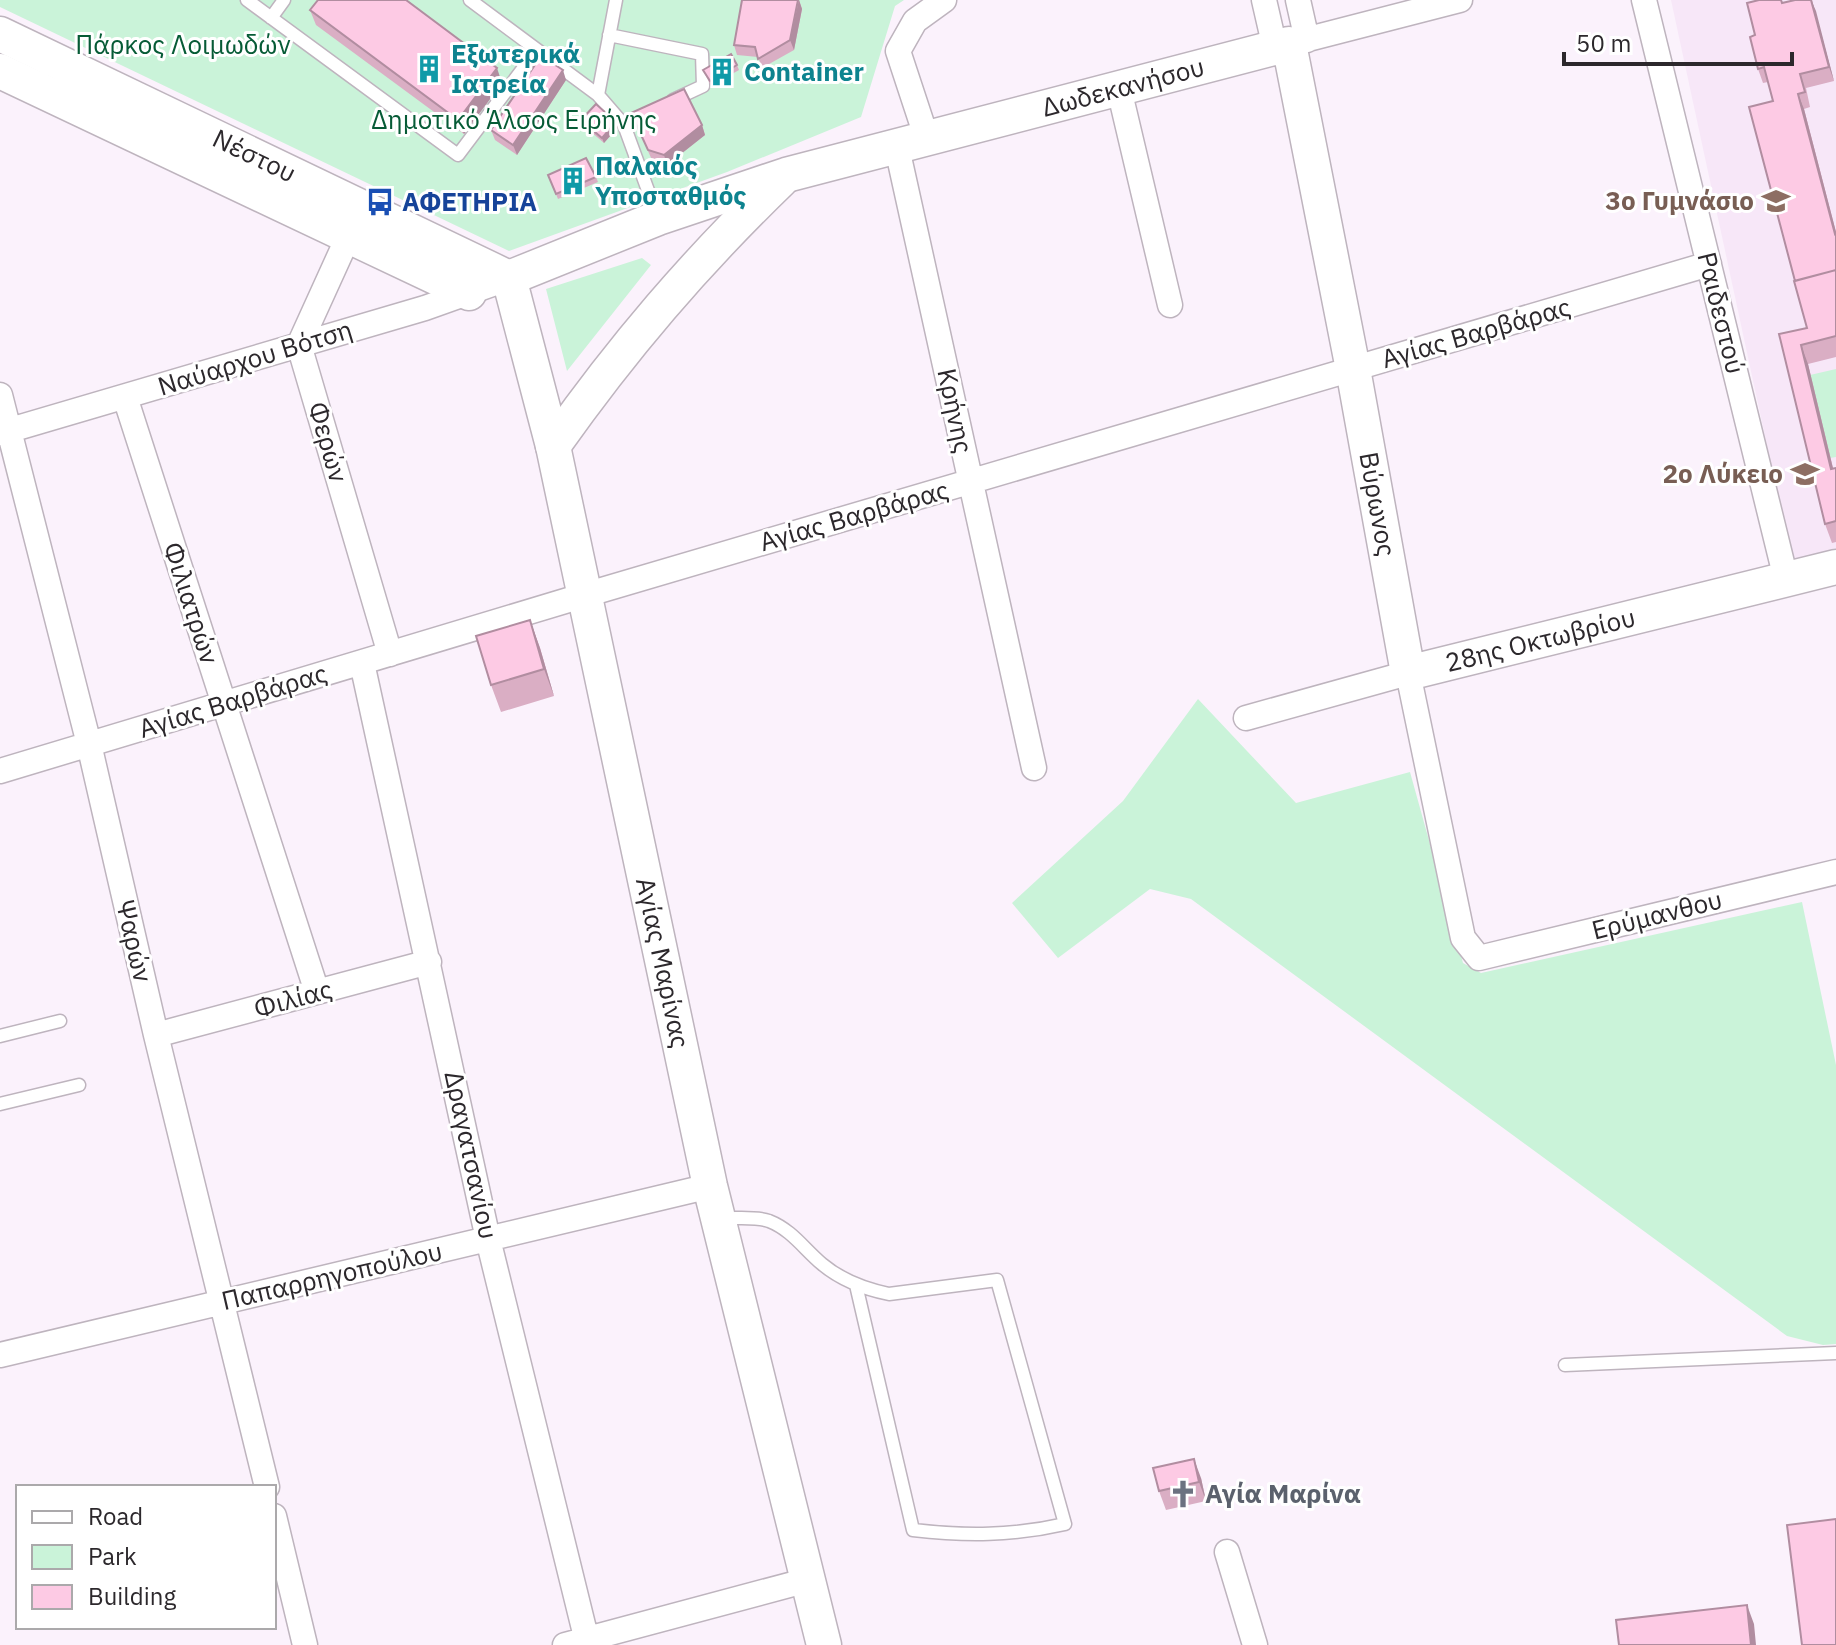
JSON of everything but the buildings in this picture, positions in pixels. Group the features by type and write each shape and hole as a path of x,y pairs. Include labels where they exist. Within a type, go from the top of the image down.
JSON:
{"street":[{"name":"Κρήνης","path":"944,0 915,21 898,51 971,482 1034,768"},
{"name":"Βύρωνος","path":"1264,0 1291,44"},
{"name":"Βύρωνος","path":"1298,0 1291,44 1408,673 1463,938 1479,958"},
{"name":"Δωδεκανήσου","path":"509,278 658,218 786,175 1291,44 1416,5 1460,0"},
{"name":"Ραιδεστού","path":"1644,0 1786,579"},
{"name":"Νέστου","path":"0,34 509,278"},
{"name":"Νέστου","path":"0,71 469,293"},
{"path":"1119,89 1170,305"},
{"path":"553,446 595,386 649,319 716,243 786,175"},
{"path":"299,345 349,235"},
{"name":"Αγίας Βαρβάρας","path":"0,771 1709,264"},
{"name":"Ναύαρχου Βότση","path":"4,432 299,345 509,278"},
{"name":"Αγίας Μαρίνας","path":"509,278 553,446 714,1202 824,1645"},
{"name":"Φερών","path":"299,345 390,654"},
{"name":"Ψαρών","path":"0,395 4,432 89,744 156,1035 267,1485"},
{"name":"Φιλιατρών","path":"125,397 317,992"},
{"name":"28ης Οκτωβρίου","path":"1246,718 1408,673 1836,567"},
{"name":"Δραγατσανίου","path":"362,663 580,1643"},
{"name":"Ερύμανθου","path":"1479,958 1836,872"},
{"name":"Φιλίας","path":"156,1035 429,962"},
{"name":"Παπαρρηγοπούλου","path":"0,1355 488,1239 714,1202"},
{"path":"276,1524 305,1645"},
{"path":"1227,1552 1255,1645"},
{"path":"580,1643 808,1580"}],"lane":[{"path":"247,0 458,155 537,50"},
{"path":"271,18 284,0"},
{"path":"470,0 598,95 624,125 658,218"},
{"path":"598,95 616,0"},
{"path":"609,35 702,54 703,86 664,105"},
{"path":"624,125 637,118"},
{"path":"0,1036 60,1021"},
{"path":"0,1104 79,1085"},
{"path":"714,1202 777,1225 798,1240 822,1265 856,1285 889,1294 997,1280 1065,1524 1035,1531 990,1535 913,1530 856,1285"},
{"path":"1565,1365 1836,1353"}],"shaded area":[{"name":"3ο Γυμνάσιο","path":"1671,0 1836,0 1836,555 1793,566"}],"green space":[{"name":"Δημοτικό Άλσος Ειρήνης","path":"0,0 904,0 895,6 861,117 727,172 509,251 0,7"},
{"path":"642,258 651,265 567,371 546,289"},
{"path":"1836,369 1836,457 1830,458 1810,375"},
{"path":"1198,699 1296,803 1410,772 1463,963 1481,973 1802,902 1836,1065 1836,1344 1823,1345 1787,1336 1191,899 1150,889 1058,958 1012,903 1123,801"}],"place":[{"name":"Εξωτερικά Ιατρεία","path":"429,69"},
{"name":"Container","path":"722,72"},
{"name":"Παλαιός Υποσταθμός","path":"573,181"},
{"name":"3ο Γυμνάσιο","path":"1776,201"},
{"name":"ΑΦΕΤΗΡΙΑ","path":"380,202"},
{"name":"2ο Λύκειο","path":"1805,474"},
{"name":"Αγία Μαρίνα","path":"1183,1494"}],"park label":[{"name":"Πάρκος Λοιμωδών","path":"183,45"}]}
